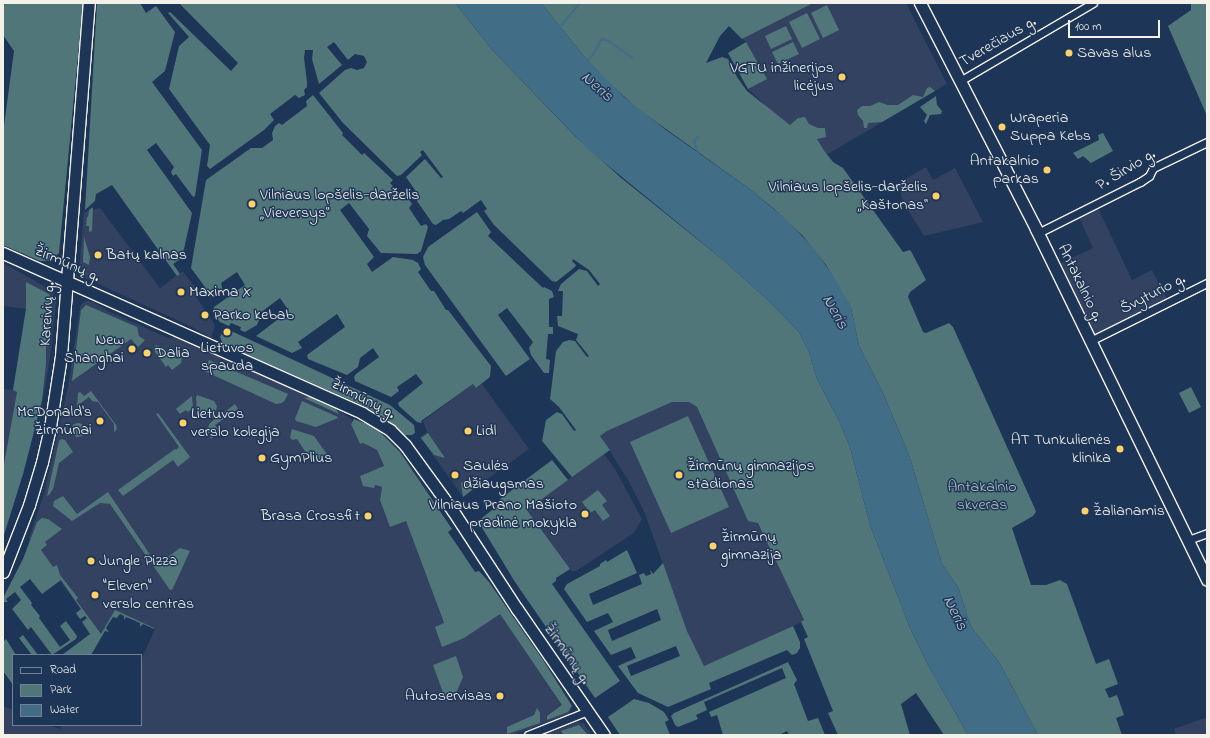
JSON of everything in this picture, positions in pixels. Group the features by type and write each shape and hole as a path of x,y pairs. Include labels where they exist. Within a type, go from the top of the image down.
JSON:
{"main road":[{"name":"Kareivių g.","path":"3,572 29,505 50,428 61,356 89,3"},
{"name":"Antakalnio g.","path":"920,3 1038,233 1207,580"},
{"name":"Žirmūnų g.","path":"3,252 362,413 390,430 405,445 454,511 517,609 604,735"}],"street":[{"name":"Tverečiaus g.","path":"960,81 1093,3"},
{"name":"P. Širvio g.","path":"1038,233 1140,182 1149,176 1153,168 1207,142"},
{"name":"Švyturio g.","path":"1090,341 1207,283"},
{"path":"1188,540 1207,533"},
{"path":"528,735 588,711"}],"shaded area":[{"name":"VGTU inžinerijos licėjus","path":"715,3 906,3 947,84 821,158 748,89 728,53 746,42 729,25"},
{"name":"Vilniaus lopšelis-darželis „Kaštonas“","path":"926,167 933,180 955,168 983,222 924,236 903,202 898,183"},
{"path":"100,208 160,288 183,271 199,293 197,298 215,325 211,338 192,327 83,277 79,270 84,212"},
{"path":"1098,208 1132,280 1152,270 1167,299 1094,335 1060,264 1093,248 1079,217"},
{"path":"3,263 53,291 56,302 51,351 44,394 23,474 3,538 3,389 13,390 26,309 3,306"},
{"path":"83,302 93,302 108,311 168,338 174,337 336,409 353,420 351,423 360,444 363,443 377,450 384,467 360,476 374,488 374,485 382,487 380,500 406,521 444,624 507,608 572,706 569,714 513,735 3,735 3,706 12,710 12,726 52,726 60,729 62,726 142,726 142,658 155,629 115,611 101,637 29,538 44,494 68,387 80,308"},
{"path":"473,384 476,388 482,384 529,449 463,497 420,437 427,432 423,421"},
{"name":"Žirmūnų gimnazija","path":"672,402 689,402 697,407 748,521 758,522 804,621 704,666 687,631 644,511 628,480 600,436 607,431"},
{"name":"Vilniaus Prano Mašioto pradinė mokykla","path":"604,454 615,469 642,519 634,533 576,571 571,571 527,509"},
{"path":"1207,717 1207,735 1176,735 1174,729"},
{"path":"578,722 584,724 592,735 542,735"}],"green space":[{"path":"8,3 83,3 59,253 50,261 40,261 3,245 3,133 14,51 3,35 3,5"},
{"path":"97,3 140,3 146,13 156,6 175,32 165,71 152,82 202,150 195,196 193,197 176,174 173,176 171,172 174,167 156,143 147,150 192,213 182,258 173,264 180,274 177,276 112,185 96,194 95,201 85,210"},
{"path":"179,3 455,3 493,51 575,136 620,177 722,259 770,302 799,332 809,352 817,379 840,423 850,447 870,525 910,628 928,665 968,735 944,735 916,693 901,704 910,735 838,735 828,713 833,711 804,639 808,637 801,622 804,620 758,523 748,521 697,407 689,402 672,402 607,431 600,436 610,450 572,477 542,441 546,420 557,412 562,414 574,431 576,430 559,407 550,399 556,351 563,342 569,340 575,341 587,357 589,356 576,340 578,334 558,326 557,316 562,316 563,291 558,291 561,284 579,269 587,271 598,286 600,284 589,270 573,259 572,261 576,265 575,267 556,282 552,281 494,225 484,211 487,209 481,200 463,213 461,211 449,219 443,220 436,225 433,224 417,201 419,196 406,177 425,159 441,178 443,177 423,150 420,152 422,155 401,175 397,176 343,123 319,93 345,70 351,68 357,70 364,68 367,62 364,56 355,54 348,60 334,42 327,47 342,65 319,84 312,59 313,50 305,50 304,58 307,87 304,90 305,95 299,98 295,95 270,114 274,120 264,130 210,169 207,166 210,145 169,89 179,46 189,37 168,13 170,12 231,71 238,63"},
{"name":"Antakalnio skveras","path":"541,3 813,3 742,39 729,26 720,36 706,63 722,57 728,59 737,77 747,91 790,125 798,118 805,117 809,124 818,128 825,128 826,137 817,139 825,152 833,162 843,168 903,252 910,250 912,253 926,280 910,292 908,297 923,332 926,333 949,323 953,327 1035,509 1036,512 1033,516 1012,528 1031,585 1046,585 1060,580 1067,584 1096,664 1109,659 1118,684 1105,689 1109,698 1117,695 1124,715 1116,718 1122,735 1038,735 999,662 971,627 958,587 942,564 909,455 883,393 859,346 851,308 826,265 802,235 773,208 751,190 638,109 610,84 587,60"},
{"path":"1191,3 1207,3 1207,116 1168,26 1191,10"},
{"path":"827,5 839,30 823,38 811,13"},
{"path":"807,13 820,39 802,48 789,22"},
{"path":"786,26 792,39 771,49 765,36"},
{"path":"746,42 767,79 748,89 728,53"},
{"path":"793,42 799,54 778,64 772,52"},
{"path":"930,87 935,91 882,122 868,123 867,128 864,128 863,121 858,115 857,110 862,106 870,106 879,102 888,105 898,105 913,95 923,97 927,88"},
{"path":"313,95 343,133 342,135 362,155 364,153 393,180 390,183 401,195 404,192 412,204 409,208 421,226 426,224 428,227 421,251 417,254 381,253 367,236 369,229 349,203 340,210 374,257 367,264 372,272 393,257 413,260 418,263 421,269 418,272 431,291 434,291 446,310 448,310 491,366 490,377 476,388 473,384 421,421 422,423 417,422 399,406 398,403 423,383 416,374 397,387 399,391 391,397 355,381 354,377 356,374 379,357 373,348 360,358 358,367 347,375 308,359 307,355 345,327 337,314 298,342 302,348 292,353 256,336 289,311 280,298 256,316 259,320 257,325 245,332 240,330 241,327 231,323 229,326 220,322 213,313 214,307 245,285 237,272 221,283 223,292 213,298 191,268 206,180 251,148 262,148 273,140 272,133 275,126 279,123 282,125 307,106 306,101"},
{"path":"936,96 937,105 942,111 941,114 930,115 926,124 924,121 927,115 920,107"},
{"path":"1103,133 1113,151 1091,163 1083,156 1078,159 1073,153 1099,140 1098,135"},
{"path":"93,207 92,231 89,232 89,226 86,226 87,217 89,210"},
{"path":"477,212 491,232 488,236 543,288 544,287 552,291 554,297 549,299 549,327 553,327 553,334 548,334 546,359 550,360 549,373 544,373 531,355 529,348 533,342 507,308 498,315 530,359 506,376 425,265 423,257 428,247"},
{"path":"84,237 90,257 89,265 83,262"},
{"path":"26,282 49,294 52,300 46,343 46,364 42,400 23,474 3,538 3,470 17,392 13,390 26,309"},
{"path":"86,305 137,327 139,336 145,340 138,347 131,339 72,381 81,310"},
{"path":"227,329 390,405 414,425 415,433 412,435 405,435 388,420 366,407 223,344 220,337 223,331"},
{"path":"156,345 182,357 181,363 172,370 168,365 166,367 153,349"},
{"path":"209,360 288,394 282,403 276,404 204,371"},
{"path":"1191,387 1201,407 1189,413 1179,393"},
{"path":"91,391 116,425 117,429 114,432 114,424 98,402 92,401 89,397 77,406 78,393 80,392 84,396"},
{"path":"197,395 214,401 217,406 216,411 208,418 201,417 197,412"},
{"path":"192,396 193,408 188,412 186,410 180,414 176,409"},
{"path":"310,397 336,409 339,414 304,398"},
{"path":"302,401 338,418 316,427 296,421 295,419"},
{"path":"235,404 238,409 215,425 220,432 211,439 207,430 210,423"},
{"path":"158,413 190,457 178,467 173,460 123,496 118,490 179,447 156,414"},
{"name":"Žirmūnų gimnazijos stadionas","path":"688,416 729,507 671,533 630,442"},
{"path":"354,419 372,426 400,452 452,529 448,532 475,572 479,571 489,582 545,663 572,706 568,712 547,720 547,716 562,705 500,614 464,638 442,647 435,627 444,623 406,521 390,527 380,500 382,487 375,485 374,488 363,486 360,476 384,466 377,450 363,443 360,444 351,424"},
{"path":"78,423 83,425 85,430 83,435 78,437 73,435 71,430 73,425"},
{"path":"292,429 314,436 326,453 330,456 312,462 297,439 292,440 290,437"},
{"path":"428,433 445,458 434,455 421,438"},
{"path":"61,439 65,440 73,452 59,463 53,489 47,496 59,441"},
{"path":"552,460 568,480 527,510 570,569 556,578 556,581 552,584 620,681 595,698 515,582 478,521 501,503 500,499"},
{"path":"465,480 472,490 463,497 461,483"},
{"path":"598,490 607,501 602,505 610,516 603,521 595,510 590,513 582,502"},
{"path":"108,492 157,565 180,548 190,551 172,590 170,590 110,504 100,503 72,521 53,506 54,501 63,496 77,514"},
{"path":"42,518 48,519 62,529 45,542 47,545 41,550 53,567 57,565 60,575 78,598 76,600 101,634 115,610 154,629 143,624 140,627 140,623 126,617 124,620 124,616 120,614 117,618 113,617 106,628 109,632 105,631 92,654 63,654 90,634 82,622 87,618 85,616 80,619 76,613 81,609 61,580 42,594 30,579 20,587 40,616 39,618 60,647 70,640 60,626 66,621 77,636 76,639 51,654 31,627 28,630 12,609 21,600 15,592 6,599 8,602 3,602 3,598 23,559 37,522"},
{"path":"627,550 637,573 589,594 593,605 642,584 639,575 644,573 646,576 651,574 650,570 653,574 663,563 687,631 704,666 793,626 800,642 800,648 797,653 792,655 787,650 709,683 711,689 668,707 638,693 618,666 636,658 631,647 611,655 594,631 613,622 608,613 587,622 564,589 567,584 600,566 600,564 606,560 607,562","holes":["657,609 661,620 612,641 608,630","676,646 680,656 631,676 627,666"]},
{"path":"23,635 37,654 31,654 19,638"},
{"path":"6,639 15,654 12,654 12,684 3,671 3,642"},
{"path":"456,656 463,677 454,698 446,701 433,665"},
{"path":"788,662 797,680 794,684 808,721 818,718 825,735 789,735 787,731 779,735 723,735 717,715 711,717 709,712 786,678 782,668 704,702 707,710 696,715 698,719 678,727 675,725 671,716 674,713"},
{"path":"634,699 649,703 664,712 669,720 665,722 670,735 620,735 608,717"},
{"path":"537,708 540,713 540,723 507,734 507,727 534,715"},
{"path":"579,725 588,735 564,735 561,731"}],"water":[{"name":"Neris","path":"455,3 541,3 587,60 624,97 666,130 751,190 789,222 814,249 836,280 851,308 859,346 883,393 909,455 942,564 958,587 971,627 999,662 1038,735 968,735 928,665 910,628 870,525 850,447 840,423 817,379 809,352 799,332 770,302 722,259 589,150 493,51"}],"waterway":[{"path":"560,27 580,3"},
{"name":"Neris","path":"587,60 592,56 602,39 609,41 632,58"},
{"path":"698,137 694,141 698,152"}],"place":[{"name":"Savas alus","path":"1069,53"},
{"name":"VGTU inžinerijos licėjus","path":"842,77"},
{"name":"Wraperia Suppa Kebs","path":"1002,127"},
{"name":"Antakalnio parkas","path":"1047,170"},
{"name":"Vilniaus lopšelis-darželis „Kaštonas“","path":"936,196"},
{"name":"Vilniaus lopšelis-darželis „Vieversys“","path":"252,204"},
{"name":"Batų kalnas","path":"98,255"},
{"name":"Maxima X","path":"181,292"},
{"name":"Parko kebab","path":"205,315"},
{"name":"Lietuvos spauda","path":"227,332"},
{"name":"New Shanghai","path":"132,349"},
{"name":"Dalia","path":"147,353"},
{"name":"McDonald's Žirmūnai","path":"100,421"},
{"name":"Lietuvos verslo kolegija","path":"183,423"},
{"name":"Lidl","path":"468,431"},
{"name":"AT Tunkulienės klinika","path":"1120,449"},
{"name":"GymPlius","path":"262,458"},
{"name":"Saulės džiaugsmas","path":"455,475"},
{"name":"Žirmūnų gimnazijos stadionas","path":"679,475"},
{"name":"Žalianamis","path":"1085,511"},
{"name":"Vilniaus Prano Mašioto pradinė mokykla","path":"585,514"},
{"name":"Brasa Crossfit","path":"368,516"},
{"name":"Žirmūnų gimnazija","path":"713,546"},
{"name":"Jungle Pizza","path":"91,561"},
{"name":"\"Eleven\" verslo centras","path":"95,595"},
{"name":"Autoservisas","path":"500,696"}]}
